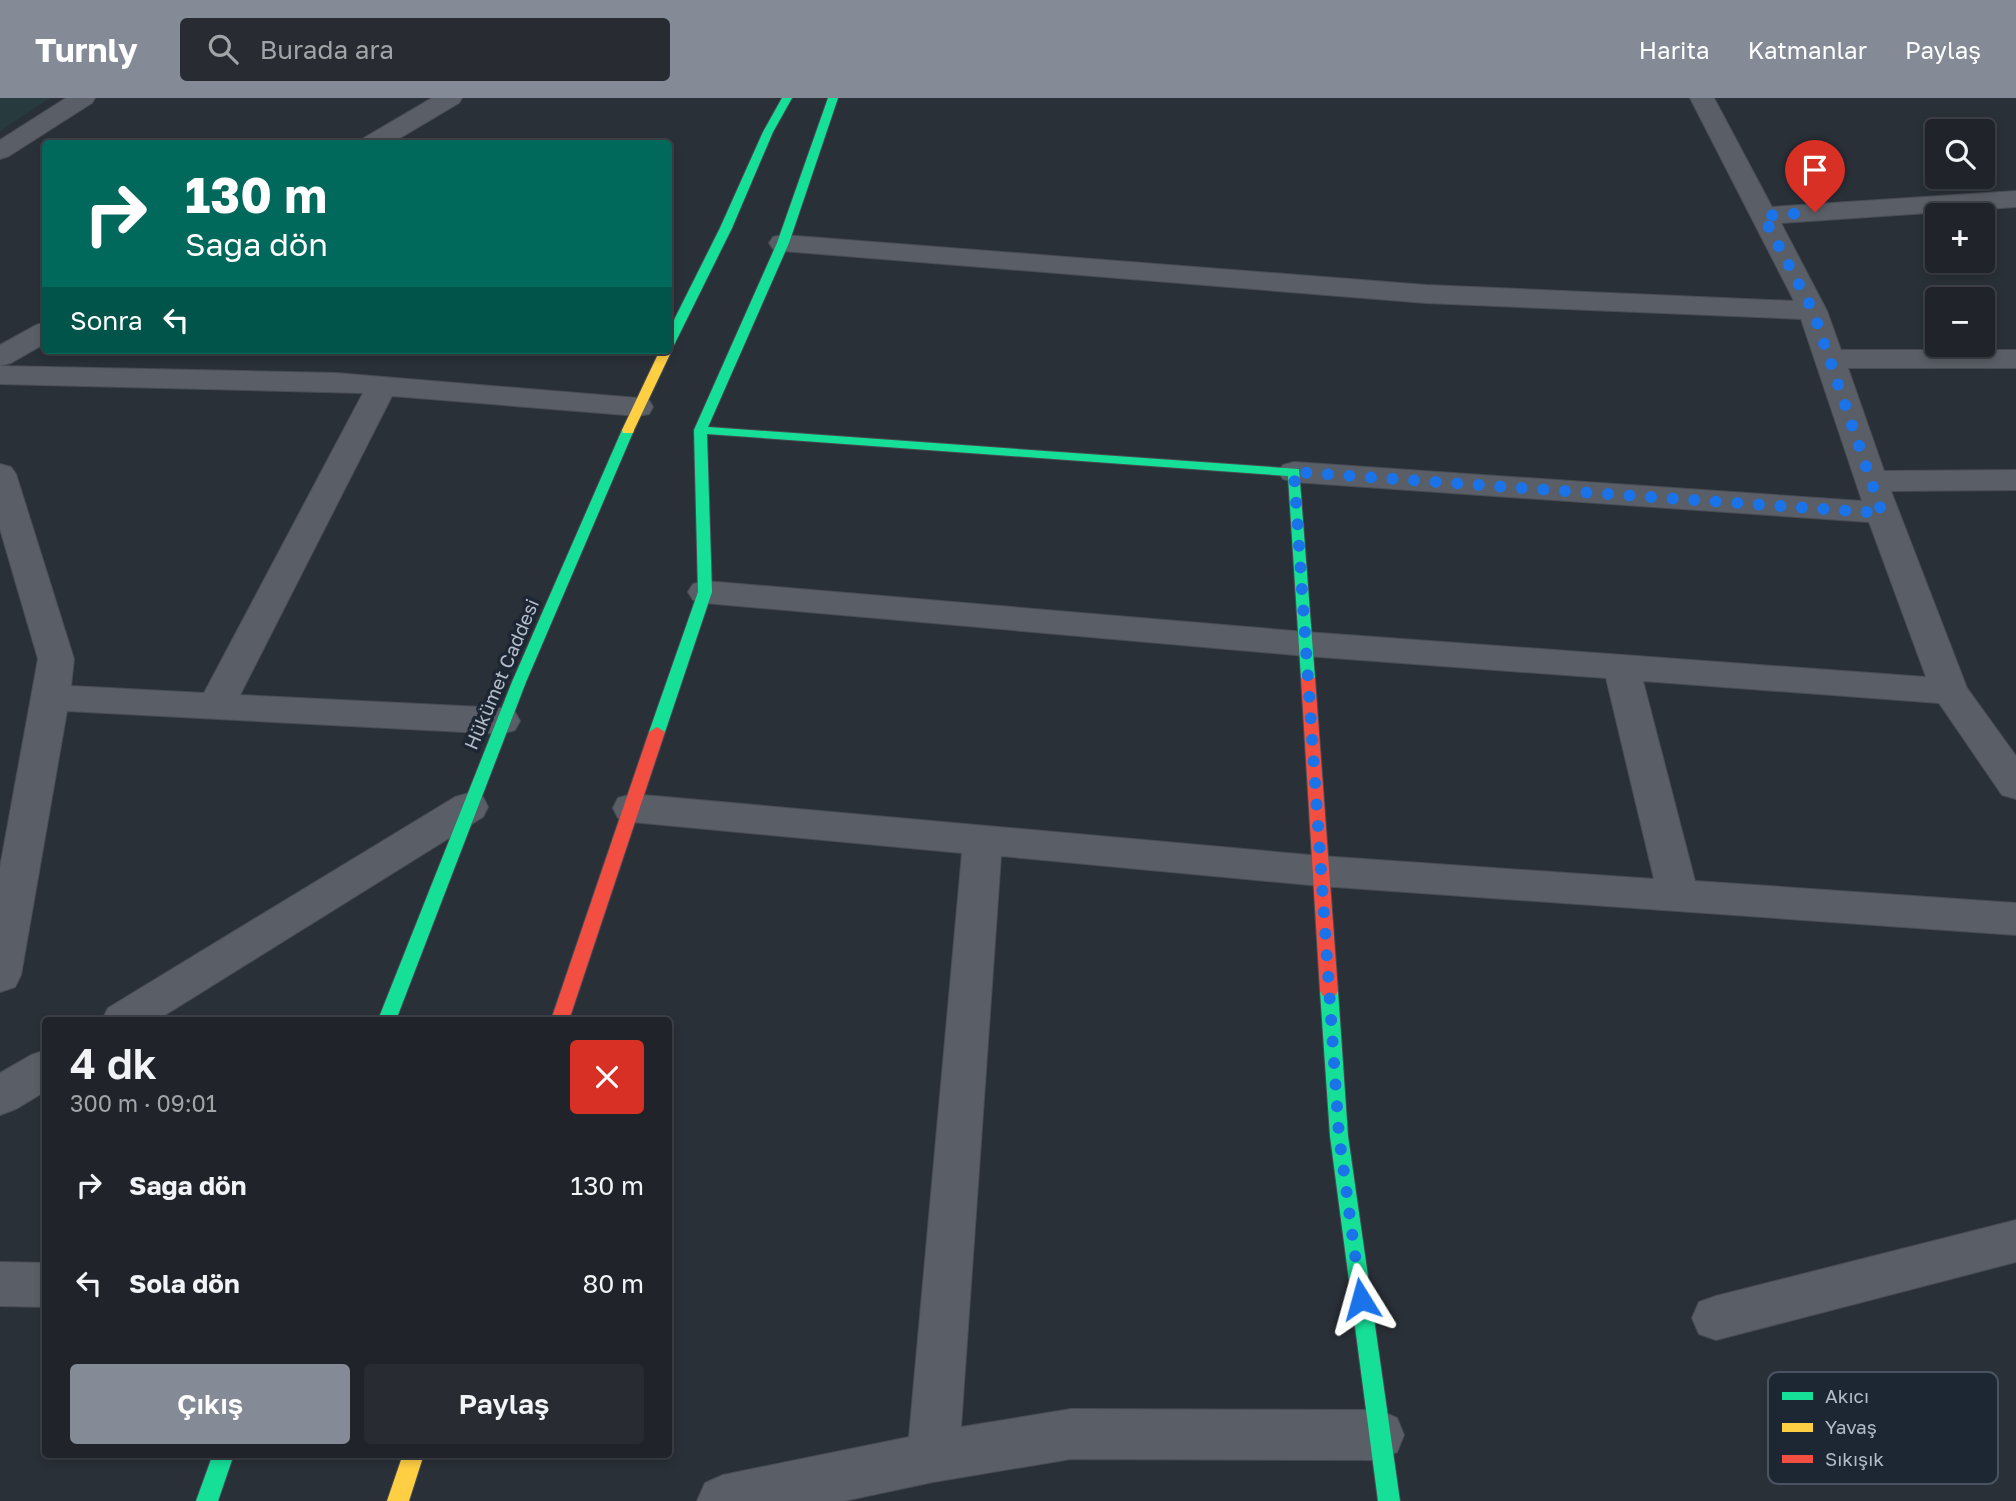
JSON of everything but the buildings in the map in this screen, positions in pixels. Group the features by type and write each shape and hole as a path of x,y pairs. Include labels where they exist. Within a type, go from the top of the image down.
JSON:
{"main road":[{"name":"Hükümet Caddesi","path":"672,337 768,132 787,98"},
{"path":"561,1017 705,592 699,430 783,243 833,98"},
{"name":"Hükümet Caddesi","path":"388,1017 502,721 638,407 664,354"},
{"path":"699,430 1294,472 1339,1136 1389,1501"},
{"path":"207,1501 223,1458"},
{"path":"398,1501 413,1458"}],"street":[{"path":"0,151 83,98"},
{"path":"378,140 450,98"},
{"path":"1702,98 1813,311 1882,513 1950,691 2005,751 2016,785"},
{"path":"1763,216 2007,200 2016,225"},
{"path":"783,243 1426,294 1813,311"},
{"path":"0,357 42,333"},
{"path":"1830,359 2016,359"},
{"path":"0,375 336,382 638,407"},
{"path":"216,705 382,386"},
{"path":"1294,472 1882,513"},
{"path":"0,474 56,659 0,975"},
{"path":"1871,481 2016,480"},
{"path":"705,592 1306,644 1950,691"},
{"path":"1620,667 1678,895"},
{"path":"51,698 502,721"},
{"path":"128,1017 469,807"},
{"path":"632,808 1321,871 2016,919"},
{"path":"933,1457 983,840"},
{"path":"0,1096 42,1070"},
{"path":"1716,1318 2016,1241"},
{"path":"0,1284 42,1285"},
{"path":"723,1501 933,1457 1071,1434 1379,1435"}],"green space":[{"path":"0,98 50,98 0,131"}],"traffic: fast":[{"path":"672,337 726,228 768,132 787,98"},
{"path":"657,732 705,592 700,430 783,243 833,98"},
{"path":"388,1017 519,682 628,430"},
{"path":"700,430 1294,472 1308,678"},
{"path":"1329,991 1339,1136 1389,1501"},
{"path":"207,1501 223,1458"}],"traffic: slow":[{"path":"628,430 664,354"},
{"path":"398,1501 413,1458"}],"traffic: jam":[{"path":"1308,678 1329,991"},
{"path":"561,1017 657,732"}],"route":[{"path":"1361,1299 1339,1136 1294,472 1882,513 1813,311 1763,216 1815,212"}]}
